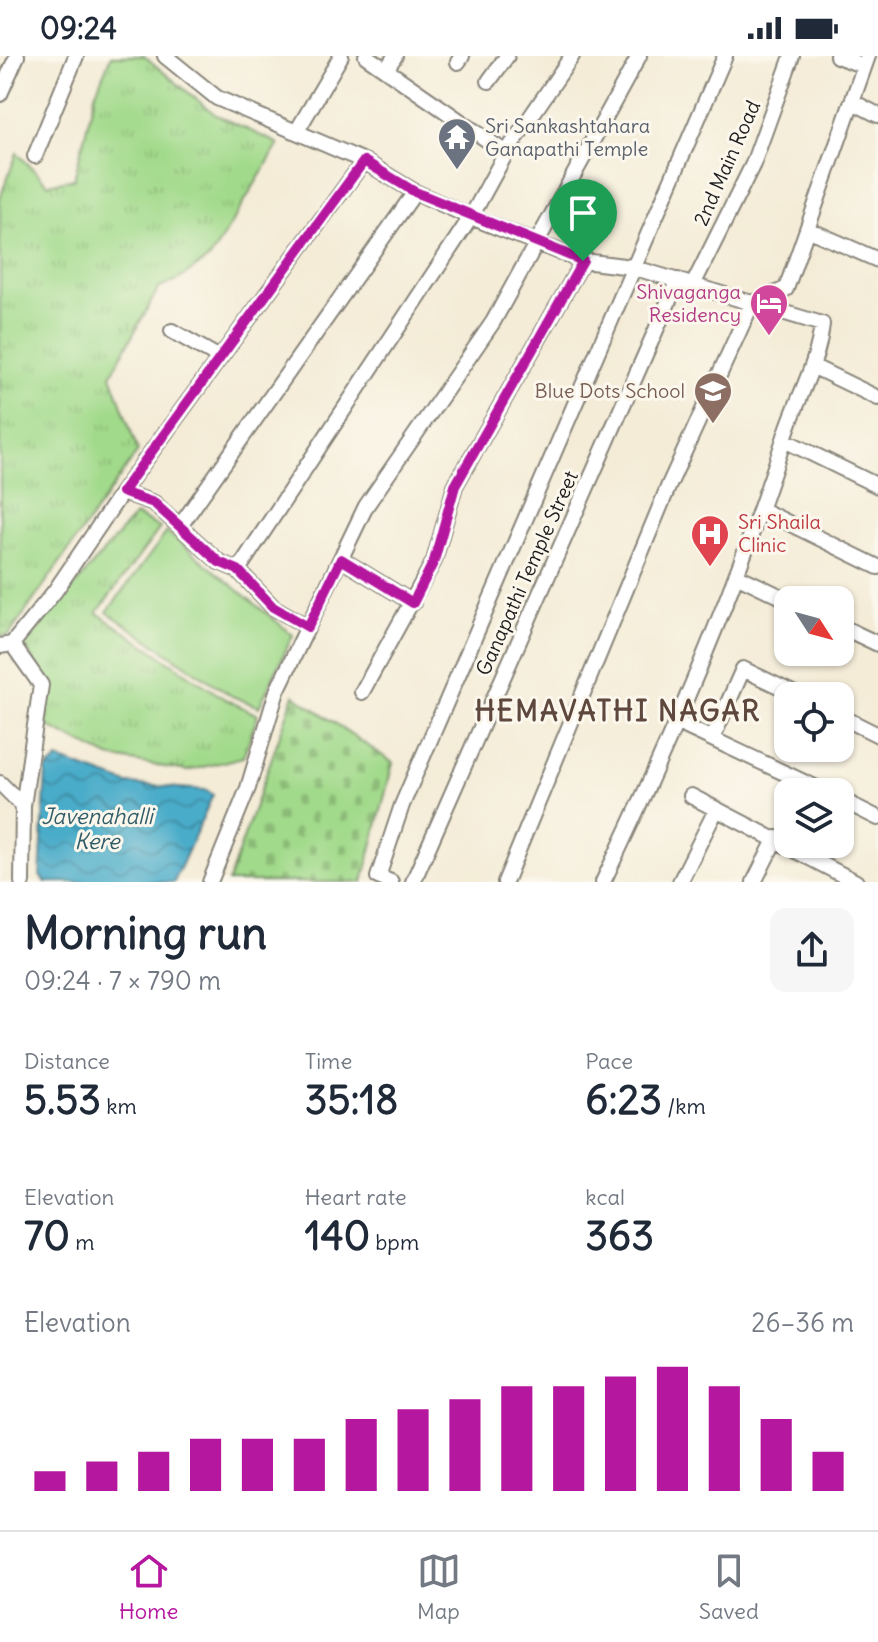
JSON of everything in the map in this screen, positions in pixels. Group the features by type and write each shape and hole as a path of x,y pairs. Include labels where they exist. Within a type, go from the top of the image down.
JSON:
{"street":[{"path":"0,94 17,56"},
{"path":"35,156 76,56"},
{"path":"165,56 217,98 364,161 415,192 471,217 583,261 632,267 694,283 822,324 820,346 784,440 762,510 678,723 603,882"},
{"path":"297,131 341,56"},
{"path":"366,56 506,153"},
{"path":"386,70 395,56"},
{"path":"489,81 507,56"},
{"path":"238,570 471,217 506,153 572,56"},
{"path":"210,882 248,788 277,691 366,506 493,322 539,244 639,56"},
{"path":"391,882 378,877 402,805 460,664 573,413 632,267 725,56"},
{"name":"2nd Main Road","path":"694,283 753,164 792,56"},
{"path":"505,882 669,485 752,303 786,289 866,61 837,56"},
{"path":"853,102 878,115"},
{"path":"22,882 23,806 41,685 6,645 55,591 218,357 364,161"},
{"path":"180,526 415,192"},
{"path":"807,229 878,260"},
{"path":"362,692 434,561 455,486 583,261"},
{"name":"Ganapathi Temple Street","path":"413,882 678,280"},
{"path":"172,331 218,357"},
{"path":"812,366 878,398"},
{"path":"784,440 878,486"},
{"path":"122,492 154,503 219,562 238,570 273,607 308,627"},
{"path":"762,510 878,567"},
{"path":"341,559 413,603"},
{"path":"736,575 774,593"},
{"path":"854,633 878,644"},
{"path":"713,737 743,669 774,684"},
{"path":"678,723 796,778"},
{"path":"854,723 878,735"},
{"path":"0,783 23,806"},
{"path":"691,796 774,837"},
{"path":"854,806 878,818"},
{"path":"680,882 716,810"},
{"path":"754,882 774,842"},
{"path":"805,858 832,876 856,882"}],"green space":[{"path":"111,56 144,56 216,115 279,144 211,257 181,278 158,289 111,375 138,451 9,635 0,636 0,198 17,153 48,184 74,179 95,94"},
{"path":"135,515 160,528 97,613 225,699 258,715 243,757 187,771 109,757 47,726 48,684 24,645"},
{"path":"167,532 293,635 259,707 232,696 107,612"},
{"path":"294,695 393,763 363,882 228,882"}],"water":[{"name":"Javenahalli Kere","path":"58,759 128,784 205,790 213,795 174,882 46,882 40,876 46,770"}],"place":[{"name":"Sri Sankashtahara Ganapathi Temple","path":"457,171"},
{"name":"Shivaganga Residency","path":"769,337"},
{"name":"Blue Dots School","path":"713,425"},
{"name":"Sri Shaila Clinic","path":"710,568"}],"district":[{"name":"HEMAVATHI NAGAR","path":"618,711"}],"route":[{"path":"364,161 415,192 583,261 455,486 434,561 413,603 341,559 308,627 273,607 238,570 219,562 154,503 122,492 264,293 364,161"}]}
